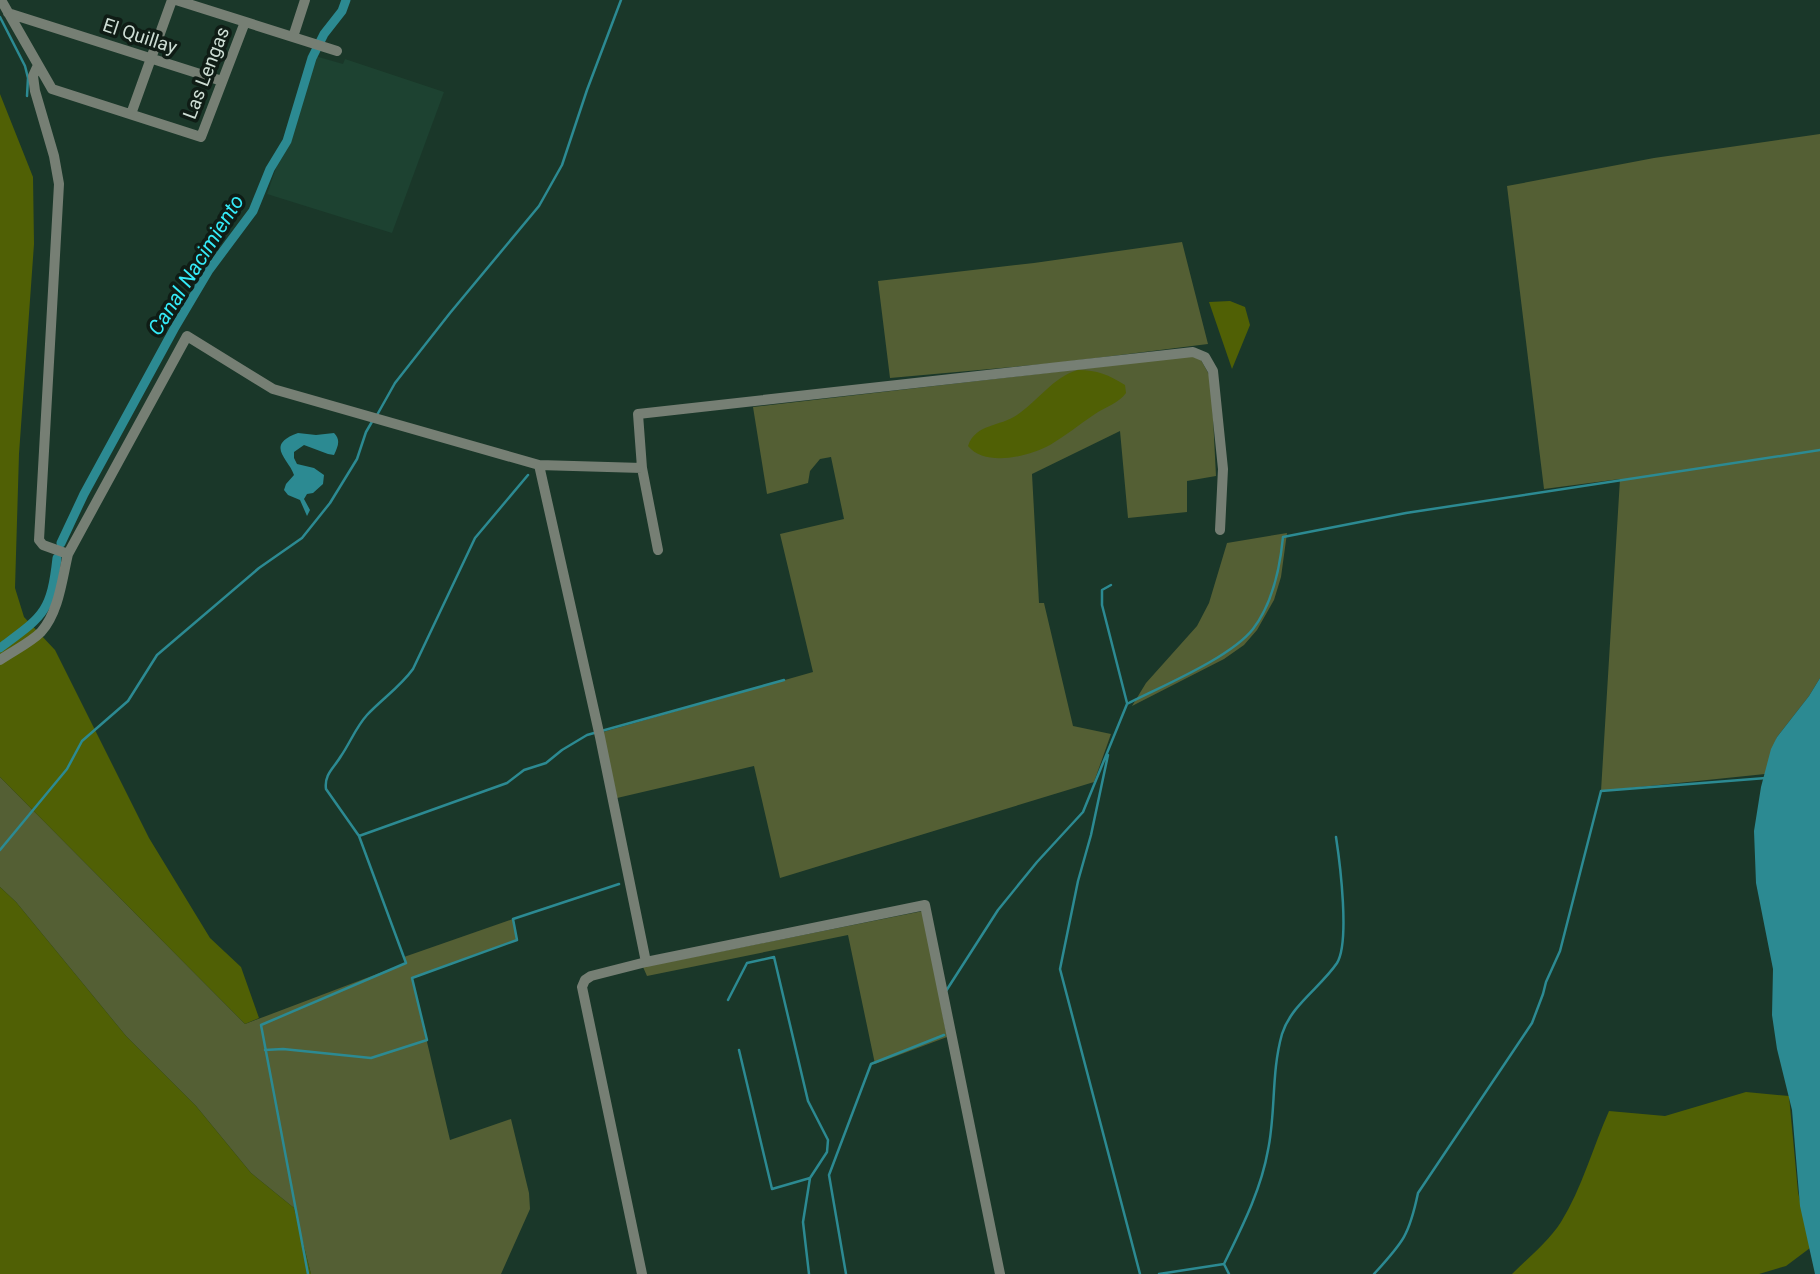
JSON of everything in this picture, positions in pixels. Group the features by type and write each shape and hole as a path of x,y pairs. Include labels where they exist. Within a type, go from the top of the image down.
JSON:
{"street":[{"path":"1,0 52,89 131,114 174,0 337,51"},
{"path":"293,37 305,0"},
{"name":"El Quillay","path":"8,13 222,81"},
{"name":"Las Lengas","path":"131,114 201,137 245,22"},
{"path":"38,65 33,76 35,91 54,156 59,184 39,540 43,545 68,554"},
{"path":"0,660 41,632 59,594 68,554 187,336 272,389 539,465 642,468"},
{"path":"658,550 642,468 638,414 1193,352 1205,356 1213,371 1223,469 1220,530"},
{"path":"539,465 600,737 646,962"},
{"path":"642,1274 582,987 584,980 646,962 925,905 1000,1274"}],"shaded area":[{"path":"315,56 343,64 345,59 444,92 392,233 267,194"},
{"path":"1820,134 1820,678 1777,737 1765,774 1601,791 1620,479 1544,489 1507,186 1654,158"},
{"path":"1182,242 1208,344 1056,363 890,378 878,281"},
{"path":"1192,356 1201,360 1211,378 1216,476 1187,481 1187,512 1128,518 1120,431 1032,474 1039,603 1044,603 1073,726 1111,734 1094,782 780,878 754,766 617,798 603,732 813,672 780,534 844,519 831,457 820,459 810,471 808,483 767,494 753,407"},
{"path":"1287,533 1281,577 1274,600 1257,630 1244,645 1224,659 1132,706 1146,683 1197,626 1209,603 1227,543"},
{"path":"0,777 245,1024 406,963 404,957 513,919 517,940 412,978 450,1140 511,1119 529,1193 530,1209 501,1274 311,1274 294,1208 251,1173 196,1106 126,1036 16,902 0,887"},
{"path":"923,911 947,1037 875,1064 848,935 647,976 643,967"}],"green space":[{"path":"0,94 33,177 34,244 19,454 15,588 24,617 55,650 149,838 210,938 241,967 259,1018 245,1024 0,777"},
{"path":"1230,301 1245,307 1250,325 1232,369 1209,302"},
{"path":"1078,370 1097,372 1114,378 1125,385 1126,393 1056,441 1030,453 996,458 985,456 968,446 977,433 1017,415 1061,378"},
{"path":"0,887 16,902 126,1036 196,1106 251,1173 294,1208 311,1274 0,1274"},
{"path":"1746,1092 1789,1096 1798,1192 1810,1248 1786,1266 1759,1274 1512,1274 1561,1222 1609,1111 1665,1116"}],"water":[{"path":"298,433 334,433 338,441 334,455 304,445 294,452 297,464 314,468 324,475 323,484 304,499 310,510 307,516 300,500 288,495 284,490 294,475 280,447 282,442"},
{"path":"1820,678 1820,1274 1815,1274 1800,1206 1792,1110 1777,1049 1772,1015 1773,969 1756,883 1754,831 1771,749"}],"waterway":[{"name":"Canal Nacimiento","path":"61,543 84,494 174,329 209,270 253,211 270,169 287,141 312,58 324,34 342,11 346,0"},
{"path":"377,415 395,383 539,206 562,165 621,0"},
{"path":"0,17 25,66 28,78 27,96"},
{"path":"0,850 67,769 82,741 128,701 157,655 259,568 302,538 330,503 357,459 373,420"},
{"path":"946,991 998,910 1083,812 1127,704 1212,661 1253,629 1266,608 1274,585 1283,537 1406,513 1820,450"},
{"path":"359,836 326,789 328,775 363,720 413,669 475,538 528,475"},
{"name":"Canal Nacimiento","path":"0,648 42,612 52,591 57,558"},
{"path":"1111,585 1102,590 1102,605 1127,703"},
{"path":"308,1274 261,1025 406,963 359,836 507,783 524,770 546,763 587,735 784,680"},
{"path":"1108,755 1060,969 1140,1274"},
{"path":"1374,1274 1404,1238 1418,1193 1532,1023 1560,951 1601,791 1766,778"},
{"path":"1224,1264 1250,1208 1265,1165 1276,1063 1282,1034 1292,1014 1330,972 1341,953 1343,902 1336,837"},
{"path":"265,1050 283,1049 371,1058 427,1040 412,978 517,940 513,919 619,884"},
{"path":"728,1000 747,963 774,957 808,1101 828,1140 827,1152 810,1178 803,1222 809,1274"},
{"path":"846,1274 829,1175 871,1064 944,1035"},
{"path":"739,1050 772,1189 810,1178"},
{"path":"1159,1274 1224,1264 1229,1274"}]}
